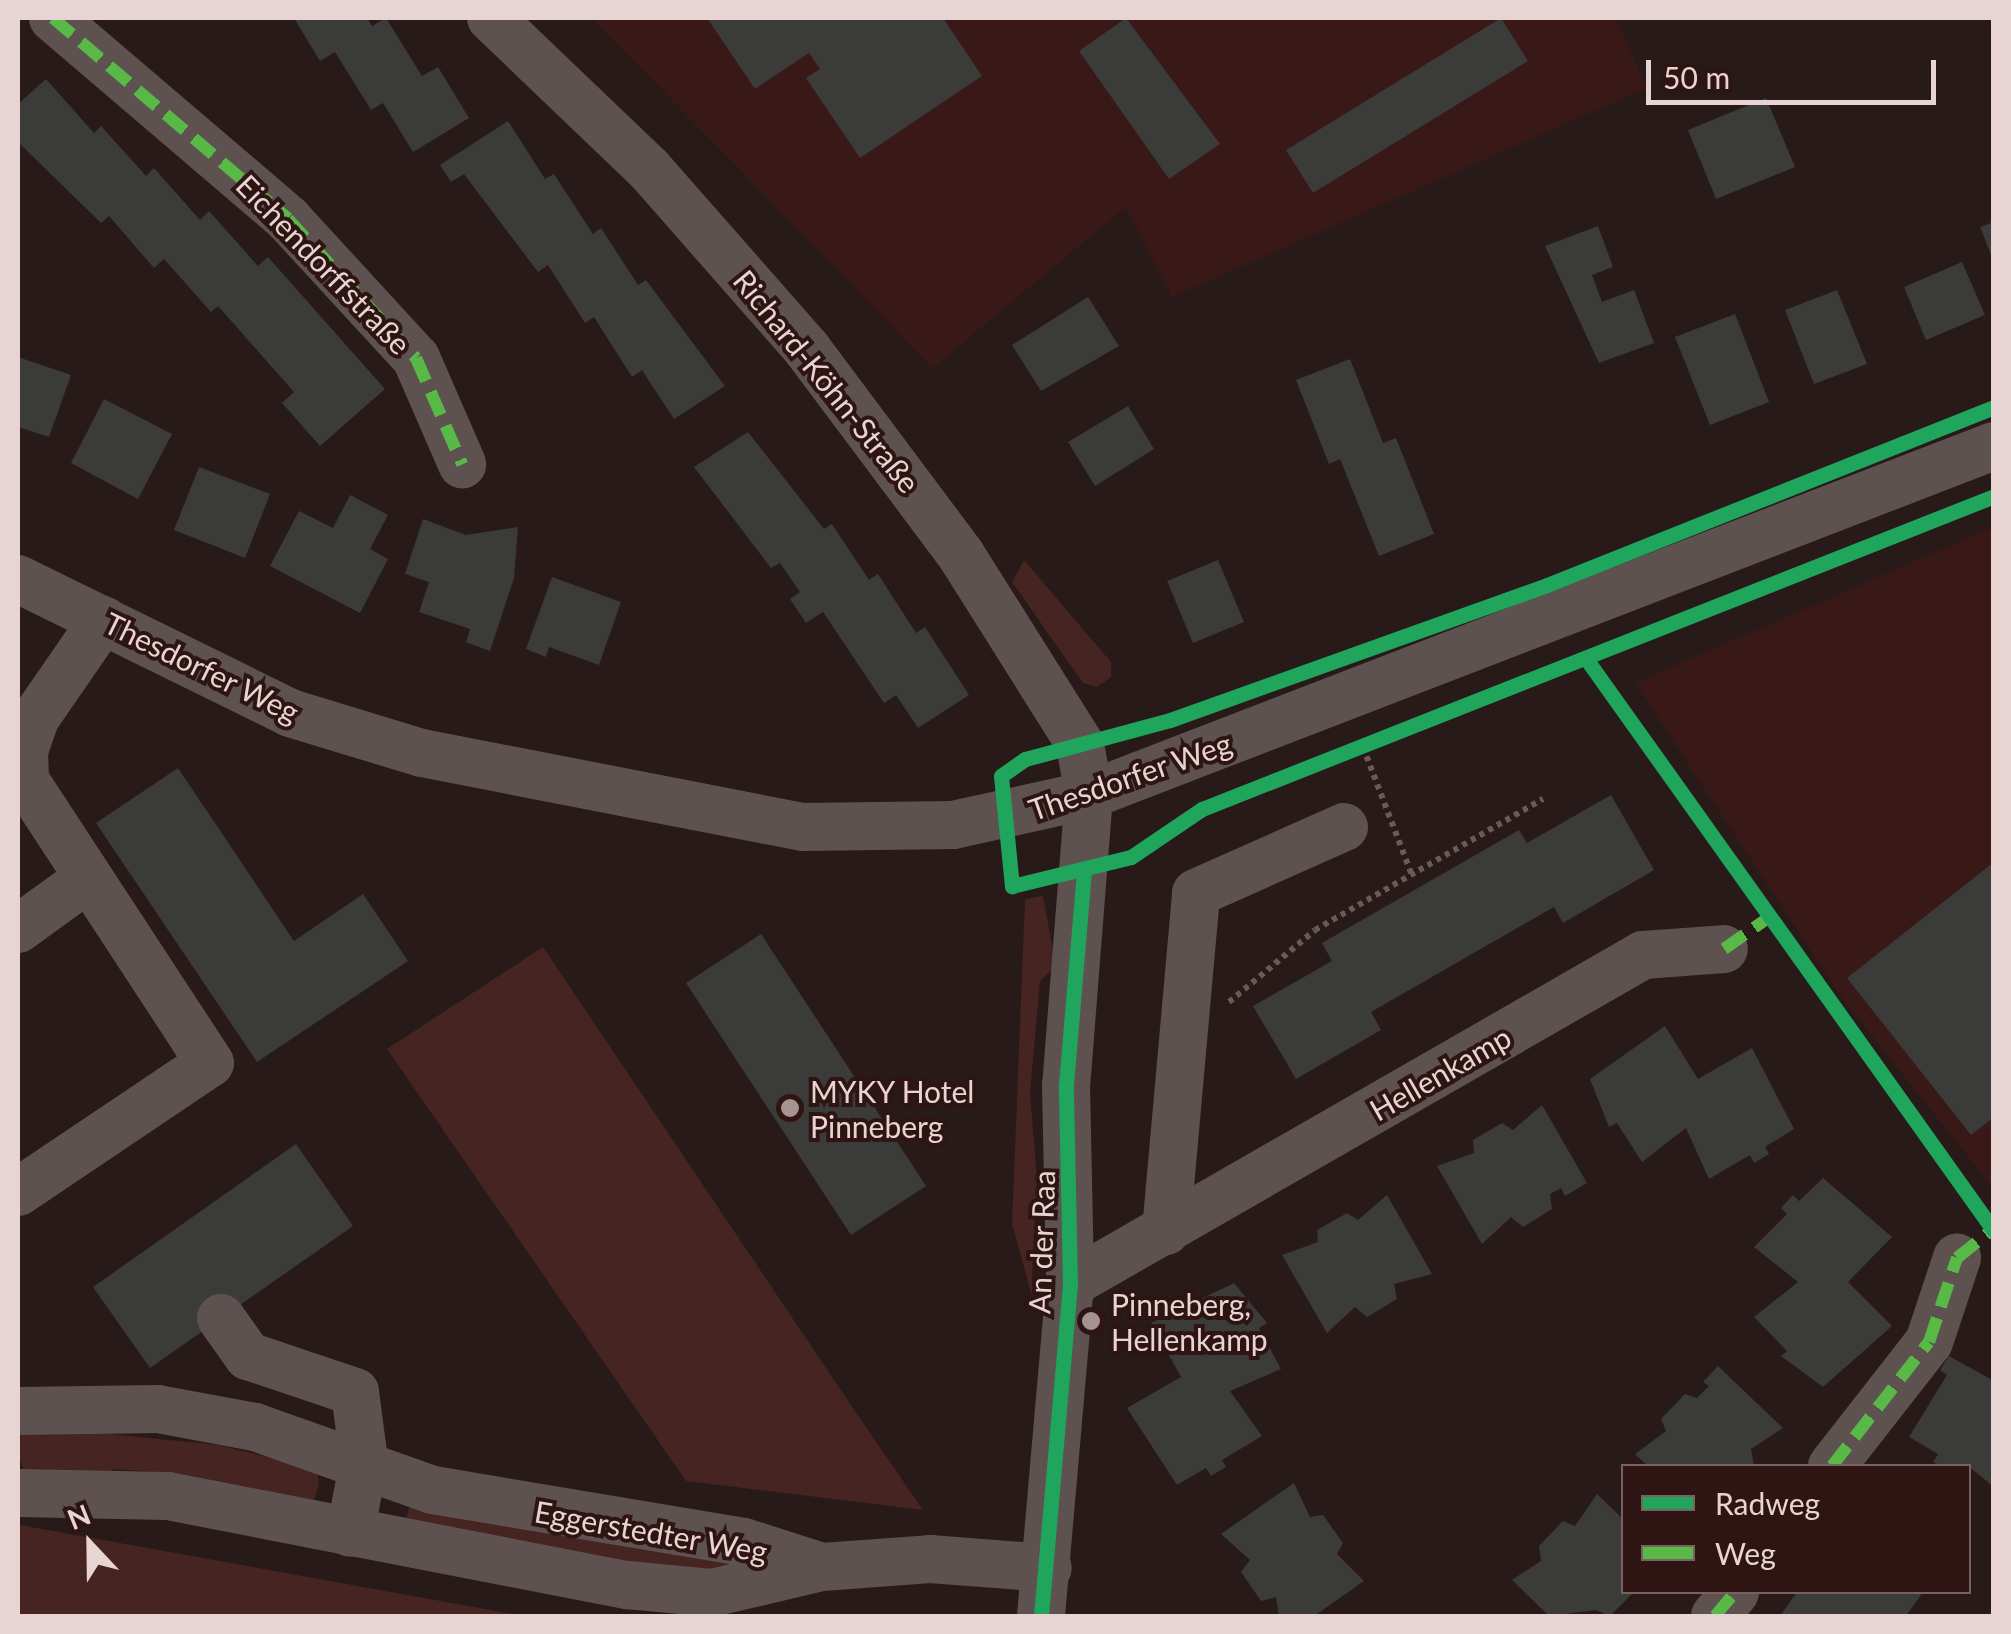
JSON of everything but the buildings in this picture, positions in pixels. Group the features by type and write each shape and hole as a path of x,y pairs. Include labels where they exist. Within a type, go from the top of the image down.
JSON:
{"street":[{"name":"Eichendorffstraße","path":"53,18 288,219 403,344 462,464"},
{"name":"Richard-Köhn-Straße","path":"491,18 650,169 865,422 1067,713 1089,796"},
{"name":"Thesdorfer Weg","path":"18,579 290,713 422,753 712,812 803,826 953,824 1089,796 1994,446"},
{"path":"18,1192 210,1063 25,780 24,751 36,718 103,620"},
{"name":"An der Raa","path":"1040,1616 1048,1568 1070,1284 1066,1086 1089,796"},
{"path":"1166,1232 1196,893 1344,826"},
{"path":"18,928 87,879"},
{"name":"Hellenkamp","path":"1070,1284 1644,956 1724,949"},
{"path":"1834,1464 1929,1342 1957,1258"},
{"path":"221,1318 248,1356 355,1392 364,1461 350,1533"},
{"name":"Eggerstedter Weg","path":"18,1411 158,1409 364,1461 434,1490 744,1542 822,1567"},
{"name":"Eggerstedter Weg","path":"18,1494 168,1496 350,1533 711,1593 822,1567"},
{"path":"768,1616 822,1567 930,1560 1048,1568"},
{"path":"1715,1616 1733,1594"}],"path":[{"path":"1182,1042 1315,930 1543,799"}],"shaded area":[{"path":"592,18 1616,18 1647,88 1172,297 1126,207 933,368"},
{"path":"1993,527 1993,1188 1842,998 1635,683"},
{"path":"1024,560 1111,662 1111,677 1097,687 1083,683 1012,582"},
{"path":"1043,896 1056,966 1040,981 1030,1093 1037,1179 1032,1280 1041,1299 1035,1307 1012,1224 1025,899"},
{"path":"543,947 923,1510 686,1481 387,1049"},
{"path":"22,1425 218,1445 317,1469 319,1484 314,1500 158,1472 113,1469 96,1484 24,1470 18,1456"},
{"path":"411,1502 728,1558 731,1573 725,1581 405,1522"},
{"path":"20,1525 441,1601 524,1616 18,1616"}],"marked path":[{"path":"53,18 288,219 416,358 462,464"},
{"path":"1724,949 1768,918"},
{"path":"1834,1464 1929,1342 1957,1258 1992,1230"},
{"path":"1715,1616 1733,1594"}],"cycle path":[{"path":"1994,407 1547,585 1170,720 1025,759 1001,776 1012,886 1131,857 1202,809 1994,496"},
{"path":"1587,660 1994,1231"},
{"path":"1041,1616 1070,1284 1066,1085 1084,869"}],"place":[{"name":"MYKY Hotel Pinneberg","path":"790,1108"},
{"name":"Pinneberg, Hellenkamp","path":"1091,1321"}]}
